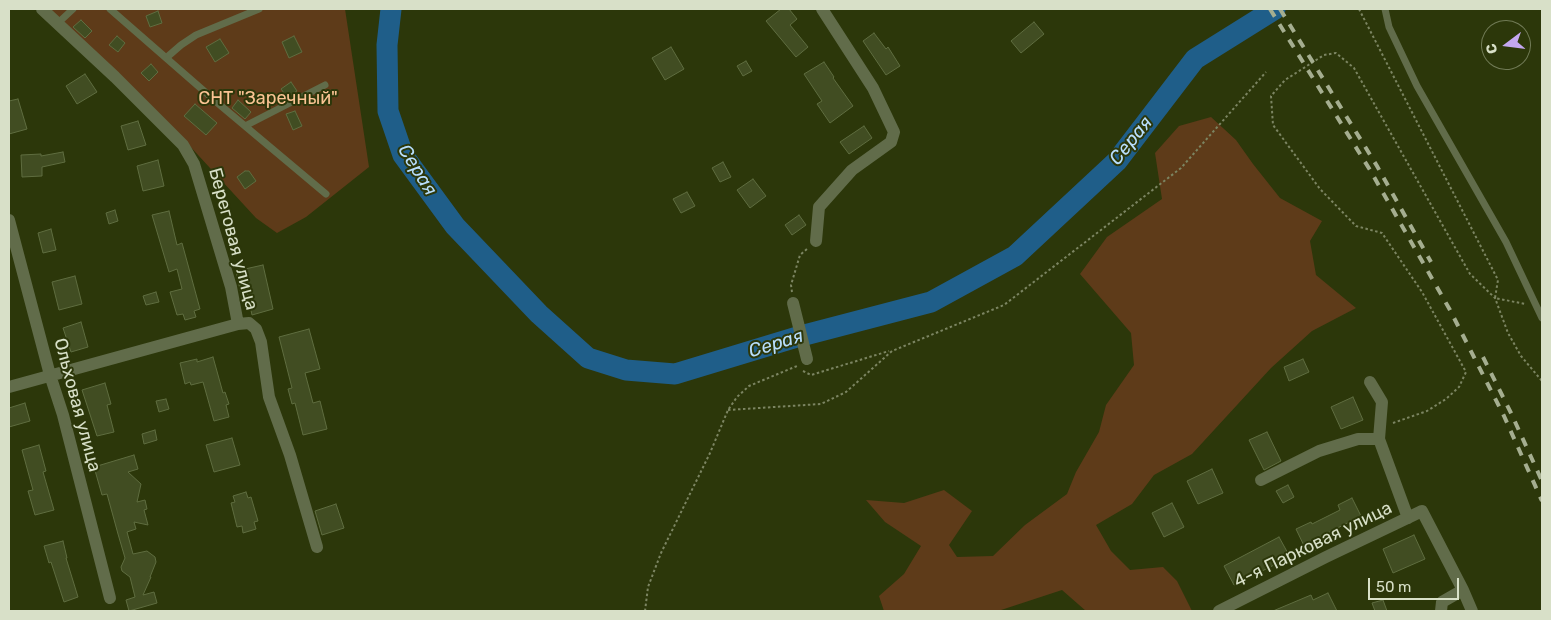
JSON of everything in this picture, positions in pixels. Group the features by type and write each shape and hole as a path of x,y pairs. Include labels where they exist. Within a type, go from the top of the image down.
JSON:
{"street":[{"name":"Береговая улица","path":"42,9 183,145 194,164 231,287 238,324 249,323 256,329 261,342 269,397 290,455 317,547"},
{"path":"816,241 819,207 852,170 890,142 894,132 873,88 822,9"},
{"name":"Ольховая улица","path":"9,220 50,374 63,415 110,598"},
{"path":"793,303 807,359"},
{"path":"9,387 50,374 238,324"},
{"path":"1370,382 1382,402 1379,435 1408,518"},
{"path":"1261,480 1319,451 1358,439 1379,435"},
{"name":"4-я Парковая улица","path":"1219,611 1422,511 1463,590"},
{"path":"1441,611 1442,602 1463,590 1472,611"}],"lane":[{"path":"58,23 73,9"},
{"path":"110,9 326,194"},
{"path":"166,58 196,35 259,9"},
{"path":"1385,9 1389,27 1417,86 1506,242 1542,318"},
{"path":"245,126 325,85"}],"path":[{"path":"1359,9 1498,280 1495,298"},
{"path":"1379,435 1388,425 1427,411 1446,400 1459,387 1466,372 1422,292 1382,233 1356,226 1320,190 1273,124 1272,96 1285,80 1330,54 1336,53 1354,68 1470,274 1495,298 1508,333 1520,356 1542,381"},
{"path":"795,367 811,375 892,350 1004,305 1181,168 1266,72"},
{"path":"793,303 791,285 800,255 816,241"},
{"path":"1495,298 1536,306"},
{"path":"728,410 821,404 846,392 892,350"},
{"path":"644,611 648,587 660,553 710,453 728,410 737,397 749,386 808,362 807,359"}],"green space":[{"name":"СНТ \"Заречный\"","path":"46,9 345,9 369,167 306,217 277,233 256,218 187,143"},
{"path":"1211,117 1236,140 1280,198 1322,221 1310,241 1316,275 1356,308 1312,331 1271,368 1192,454 1154,475 1132,504 1096,525 1111,551 1130,570 1163,567 1177,581 1192,611 1086,611 1062,590 998,611 884,611 879,596 904,574 921,546 885,522 866,500 904,503 944,490 972,511 949,545 957,557 993,556 1025,525 1067,494 1076,472 1099,432 1106,405 1134,365 1131,333 1080,274 1107,237 1162,199 1155,153 1179,126"}],"building":[{"path":"781,9 789,9 797,19 790,25 808,47 796,57 766,21"},
{"path":"158,11 162,23 150,27 146,16"},
{"path":"81,20 92,31 85,38 73,27"},
{"path":"1034,22 1044,34 1021,53 1011,41"},
{"path":"874,33 886,49 888,47 900,66 886,75 863,41"},
{"path":"117,36 125,43 118,52 109,45"},
{"path":"294,36 302,52 289,58 282,42"},
{"path":"220,39 229,53 215,62 206,47"},
{"path":"671,47 684,69 665,80 652,58"},
{"path":"746,61 752,71 743,76 737,66"},
{"path":"824,62 853,106 830,123 817,104 822,101 804,74"},
{"path":"151,64 158,72 149,81 141,73"},
{"path":"85,74 97,92 77,104 66,86"},
{"path":"291,82 297,91 287,97 281,89"},
{"path":"18,99 27,129 9,134 9,101"},
{"path":"238,100 251,112 245,119 232,108"},
{"path":"195,104 217,123 206,135 184,116"},
{"path":"295,111 302,126 293,130 286,114"},
{"path":"138,121 146,145 128,150 121,126"},
{"path":"864,126 872,138 849,154 840,142"},
{"path":"63,152 65,162 42,167 42,176 22,177 21,155 41,154 41,156"},
{"path":"158,160 164,186 143,191 137,166"},
{"path":"723,162 731,177 720,182 712,168"},
{"path":"245,171 249,171 256,181 245,189 237,177"},
{"path":"753,179 766,196 750,208 737,190"},
{"path":"687,192 695,206 681,213 673,199"},
{"path":"115,210 118,221 109,224 106,213"},
{"path":"169,211 177,245 182,243 200,309 194,311 196,317 185,320 183,314 177,315 170,292 182,289 177,269 169,272 152,215"},
{"path":"799,215 806,225 792,235 785,225"},
{"path":"51,229 56,250 43,253 38,233"},
{"path":"263,265 273,309 252,315 247,292 241,294 236,271"},
{"path":"75,276 82,304 59,310 52,282"},
{"path":"156,292 159,302 146,305 143,296"},
{"path":"81,322 88,347 71,352 63,328"},
{"path":"309,329 320,369 305,373 313,403 320,401 327,429 303,435 295,403 292,404 288,389 292,388 279,337"},
{"path":"213,357 223,393 225,392 229,404 226,405 229,417 214,421 203,382 191,385 190,382 185,384 180,363 197,359 197,362"},
{"path":"1303,359 1309,372 1289,381 1284,367"},
{"path":"105,383 111,404 107,405 114,432 97,436 82,390"},
{"path":"1353,397 1363,420 1341,429 1331,407"},
{"path":"166,399 169,409 159,412 156,401"},
{"path":"25,403 30,421 9,427 9,408"},
{"path":"155,430 157,440 144,444 142,434"},
{"path":"1267,432 1281,461 1264,470 1249,440"},
{"path":"232,438 240,465 214,472 206,445"},
{"path":"39,445 46,471 43,472 54,510 35,515 28,491 33,490 22,450"},
{"path":"134,455 138,469 128,472 141,484 137,502 145,500 147,509 144,510 148,525 134,522 136,529 127,532 133,554 147,551 155,557 156,562 143,595 154,592 157,603 129,611 126,600 135,597 130,577 122,571 121,567 125,558 107,494 102,495 94,467"},
{"path":"1212,469 1223,493 1198,504 1187,481"},
{"path":"1288,485 1294,497 1283,503 1276,491"},
{"path":"246,492 248,498 251,497 258,521 254,522 256,529 243,533 242,526 237,527 231,503 235,502 233,496"},
{"path":"1352,498 1361,516 1318,538 1322,547 1307,552 1296,529 1311,522 1312,524 1340,510 1338,505"},
{"path":"1172,503 1184,527 1164,537 1152,513"},
{"path":"336,504 344,528 322,535 315,511"},
{"path":"1414,535 1425,559 1393,573 1383,549"},
{"path":"1279,537 1290,557 1234,585 1224,566"},
{"path":"63,541 66,558 78,597 64,602 44,546"},
{"path":"1328,593 1337,611 1273,611 1311,595 1313,600"},
{"path":"1383,600 1387,611 1375,611 1372,603"}],"waterway":[{"name":"Серая","path":"391,9 387,45 388,111 403,155 455,226 539,314 588,358 626,370 675,374 797,337 931,302 1015,256 1117,161 1195,59 1275,9"}],"railway":[{"path":"1270,9 1370,170 1450,310 1504,416 1542,501"},
{"path":"1280,9 1377,166 1431,262"},
{"path":"1483,357 1542,481"}]}
